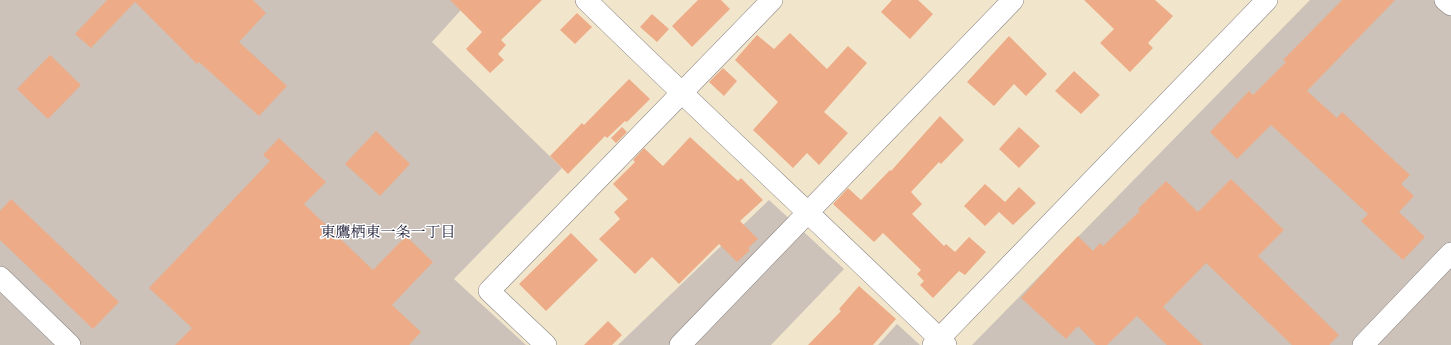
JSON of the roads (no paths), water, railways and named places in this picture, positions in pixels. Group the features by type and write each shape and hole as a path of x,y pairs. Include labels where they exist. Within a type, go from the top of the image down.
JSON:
{"street":[{"path":"586,0 682,94 809,212 940,343 1267,0"},
{"path":"546,345 489,291 772,0"},
{"path":"680,345 1013,0"},
{"path":"1445,0 1451,5"},
{"path":"1363,345 1451,253"},
{"path":"0,277 70,345"}],"district":[{"name":"東鷹栖東一条一丁目","path":"388,233"}]}
